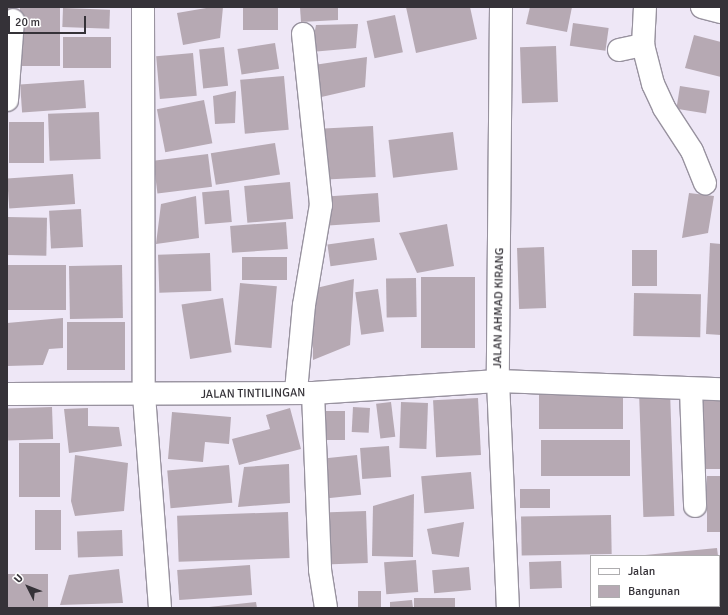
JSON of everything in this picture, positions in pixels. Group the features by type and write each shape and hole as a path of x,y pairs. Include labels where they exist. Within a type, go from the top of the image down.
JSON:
{"main road":[{"path":"142,7 144,395 160,608"},
{"name":"JALAN AHMAD KIRANG","path":"502,7 498,381 508,608"},
{"path":"645,7 643,46 653,84 664,108 692,151 705,184"},
{"path":"702,7 721,12"},
{"path":"7,100 13,20"},
{"path":"303,34 321,205 304,305 305,392 320,570 326,608"},
{"path":"618,50 643,46"},
{"name":"JALAN TINTILINGAN","path":"7,394 144,395 305,392 498,381 721,389"},
{"path":"691,389 695,506"}],"building":[{"path":"7,7 12,7 14,17 7,16"},
{"path":"20,7 60,7 60,66 20,66"},
{"path":"212,7 223,7 220,38 183,45 177,13"},
{"path":"243,7 278,7 278,30 243,30"},
{"path":"300,7 338,7 338,20 301,22"},
{"path":"406,7 470,7 477,39 416,53"},
{"path":"530,7 572,7 567,32 526,24"},
{"path":"63,8 110,10 109,29 62,27"},
{"path":"395,15 403,52 375,58 367,21"},
{"path":"573,23 609,28 605,51 570,46"},
{"path":"358,24 356,48 311,52 316,25"},
{"path":"694,35 721,42 721,77 685,68"},
{"path":"63,37 111,37 111,68 63,68"},
{"path":"275,43 279,69 242,75 237,49"},
{"path":"556,46 558,102 522,103 520,47"},
{"path":"224,47 228,86 203,88 199,50"},
{"path":"193,53 197,96 160,99 156,56"},
{"path":"367,57 365,87 317,98 314,65"},
{"path":"284,76 289,130 245,134 240,80"},
{"path":"84,80 86,108 22,112 20,84"},
{"path":"680,86 710,91 706,113 676,109"},
{"path":"236,91 235,123 215,124 213,96"},
{"path":"204,100 212,143 165,152 157,109"},
{"path":"99,112 101,159 50,161 48,114"},
{"path":"9,122 44,122 44,163 9,163"},
{"path":"373,126 376,177 322,180 319,129"},
{"path":"453,132 458,170 393,178 388,140"},
{"path":"275,143 280,175 216,185 211,153"},
{"path":"208,154 212,187 157,193 153,161"},
{"path":"73,174 75,204 9,209 7,179"},
{"path":"290,182 293,219 247,223 244,186"},
{"path":"229,190 232,222 205,224 202,192"},
{"path":"378,193 380,222 325,226 323,197"},
{"path":"689,193 714,196 708,233 682,238"},
{"path":"196,196 199,238 156,244 161,204"},
{"path":"81,209 83,247 51,249 49,211"},
{"path":"7,217 47,218 46,256 7,255"},
{"path":"286,222 288,249 232,253 230,226"},
{"path":"447,224 454,266 417,273 399,233"},
{"path":"374,238 377,260 331,266 327,245"},
{"path":"710,243 721,244 721,335 706,334"},
{"path":"544,247 546,308 519,309 517,248"},
{"path":"632,250 657,250 657,286 632,286"},
{"path":"210,253 211,291 159,293 158,255"},
{"path":"242,257 287,257 287,280 242,280"},
{"path":"7,265 66,265 66,310 7,310"},
{"path":"122,265 123,318 70,319 69,266"},
{"path":"421,277 475,277 475,348 421,348"},
{"path":"416,278 417,317 387,318 386,279"},
{"path":"354,279 350,345 313,360 312,289"},
{"path":"240,283 277,286 271,348 235,345"},
{"path":"378,289 384,332 361,335 355,292"},
{"path":"634,293 701,294 700,337 633,336"},
{"path":"223,298 232,352 190,359 182,305"},
{"path":"63,318 63,348 49,349 43,365 7,366 7,323"},
{"path":"67,322 125,322 125,370 67,370"},
{"path":"539,391 623,391 623,429 539,429"},
{"path":"670,391 674,516 643,517 639,392"},
{"path":"695,393 721,393 721,469 695,469"},
{"path":"478,398 481,455 436,457 433,400"},
{"path":"391,402 395,437 380,439 376,404"},
{"path":"401,402 428,403 426,449 399,448"},
{"path":"52,407 53,439 8,441 7,409"},
{"path":"353,407 370,408 369,433 352,432"},
{"path":"88,408 88,426 119,427 122,446 69,453 64,409"},
{"path":"290,408 301,449 239,465 232,439 270,429 266,415"},
{"path":"320,411 345,411 345,440 320,440"},
{"path":"172,412 231,417 229,444 205,442 203,462 168,459"},
{"path":"541,440 630,440 630,476 541,476"},
{"path":"19,443 60,443 60,497 19,497"},
{"path":"389,446 391,477 362,479 360,448"},
{"path":"75,455 128,463 124,511 75,516 71,501"},
{"path":"357,455 361,495 325,499 321,459"},
{"path":"289,464 290,503 238,507 244,467"},
{"path":"229,465 232,503 171,508 167,470"},
{"path":"471,472 474,509 424,513 421,476"},
{"path":"707,476 721,476 721,532 707,532"},
{"path":"520,489 550,489 550,508 520,508"},
{"path":"414,494 413,557 372,556 373,506"},
{"path":"35,510 61,510 61,550 35,550"},
{"path":"366,511 368,563 325,564 323,513"},
{"path":"288,512 290,558 179,562 177,516"},
{"path":"611,515 612,554 522,556 521,517"},
{"path":"464,522 459,557 432,554 427,529"},
{"path":"122,530 123,556 78,558 77,532"},
{"path":"717,548 718,555 645,555"},
{"path":"416,560 418,592 386,594 384,562"},
{"path":"561,561 562,588 530,589 529,562"},
{"path":"250,565 252,595 179,600 177,570"},
{"path":"469,567 471,590 434,593 432,570"},
{"path":"119,569 123,603 60,605 69,575"},
{"path":"7,574 48,574 48,608 7,608"},
{"path":"358,591 381,591 381,608 358,608"},
{"path":"414,598 455,598 455,608 414,608"},
{"path":"412,600 413,608 390,608 390,602"},
{"path":"256,602 257,608 209,608 209,607"}]}
